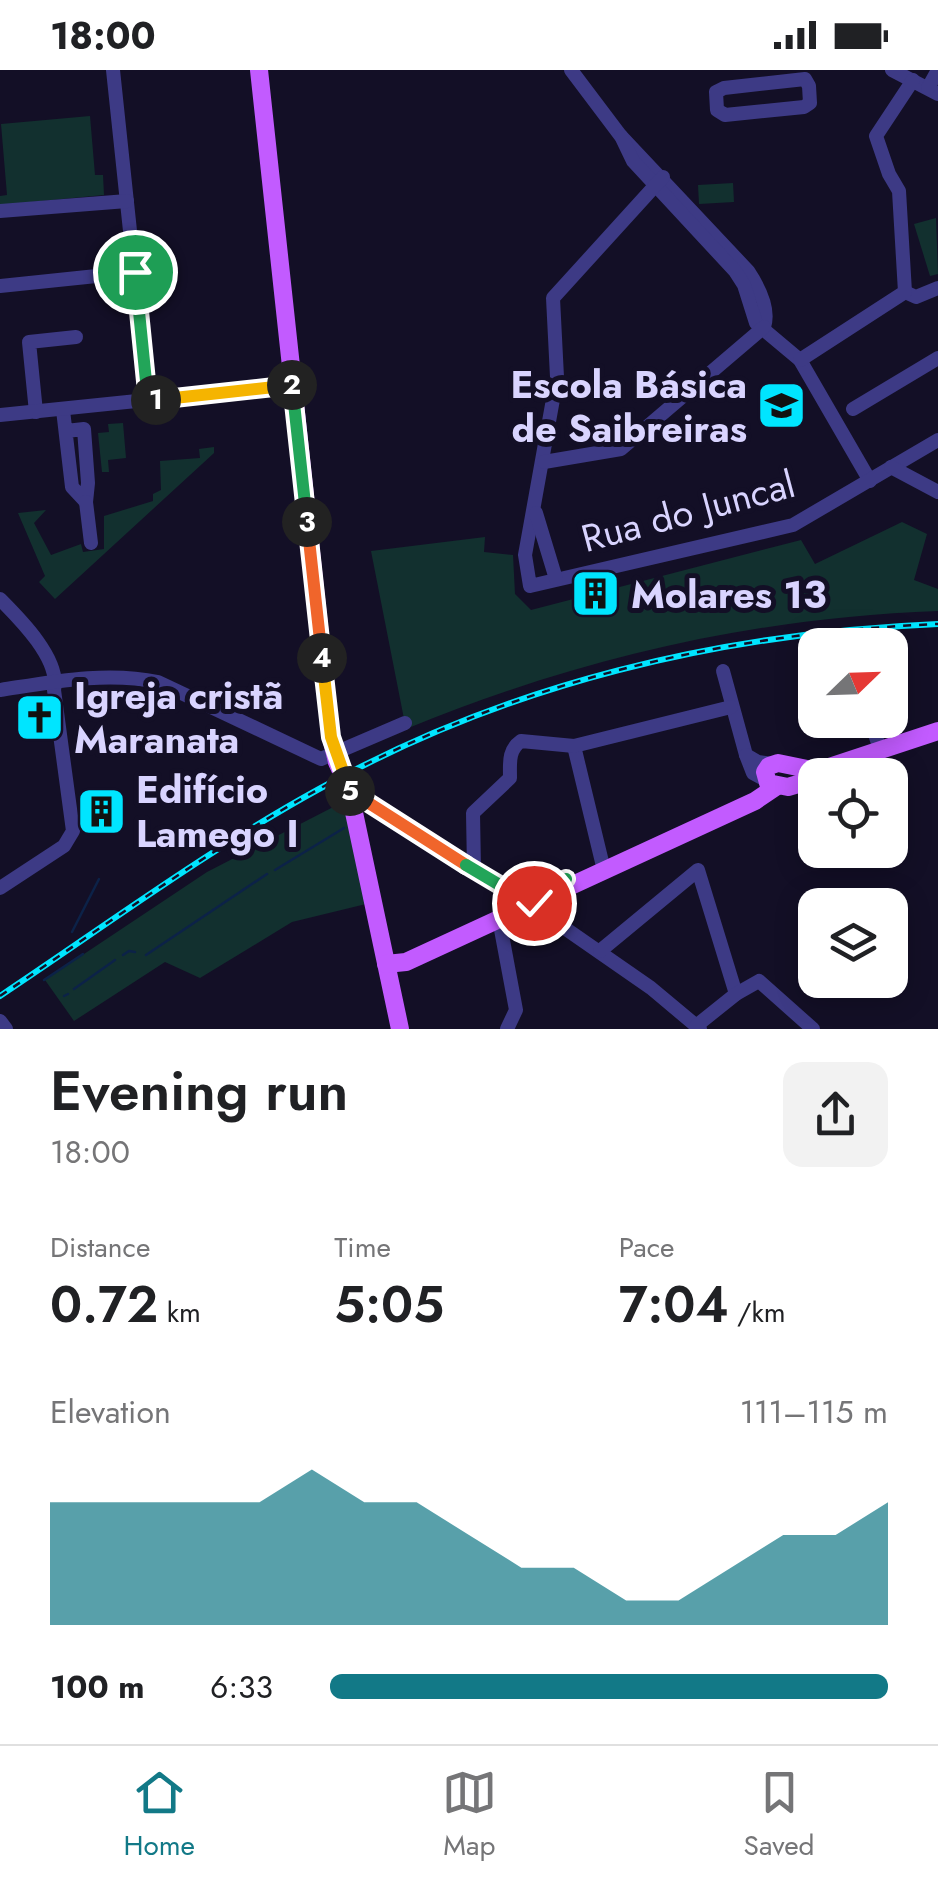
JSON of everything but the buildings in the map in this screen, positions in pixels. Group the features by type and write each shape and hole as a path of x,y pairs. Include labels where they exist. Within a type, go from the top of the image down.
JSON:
{"main road":[{"path":"260,70 336,758 350,791 400,1029"},
{"path":"864,758 938,731"},
{"path":"386,964 780,778 938,739"},
{"path":"386,964 406,962 755,801 780,778 798,779"}],"street":[{"path":"113,70 148,401"},
{"path":"571,70 621,136 749,282 756,323 800,360 870,481"},
{"path":"892,70 933,91 938,70"},
{"path":"806,75 811,96 810,103 804,106 725,115 717,110 716,92 724,88 806,75"},
{"path":"905,292 899,191 876,136 913,80"},
{"path":"534,507 556,579 530,586 524,556 557,378 552,298 660,181"},
{"path":"0,211 126,200"},
{"path":"0,286 135,272"},
{"path":"905,292 916,297 938,288"},
{"path":"800,360 905,292"},
{"path":"544,462 621,449 764,328"},
{"path":"36,412 29,342 76,337"},
{"path":"854,409 938,358"},
{"path":"0,415 292,385"},
{"path":"63,410 72,487 86,502 91,543"},
{"name":"Rua do Juncal","path":"556,579 793,525 938,440"},
{"path":"891,466 938,492"},
{"path":"0,599 26,626 52,666 73,831 64,846 0,888"},
{"path":"723,671 746,755 780,778"},
{"path":"0,690 129,676 158,682 321,759 336,758 405,723"},
{"path":"474,869 472,813 510,778 510,758 514,746 521,741 574,746 730,707"},
{"path":"871,738 871,755"},
{"path":"574,746 602,862"},
{"path":"350,791 503,887 514,903"},
{"path":"600,951 698,870 736,994"},
{"path":"566,879 540,894 534,903 542,913 600,951 698,1027 736,994 759,981 813,1029"},
{"path":"499,918 516,1010 507,1029"},
{"path":"0,1021 6,1029"}],"green space":[{"path":"90,116 95,175 103,175 104,195 0,205 0,196 7,195 1,124"},
{"path":"733,183 734,202 699,204 698,185"},
{"path":"936,218 938,274 930,276 914,224"},
{"path":"123,423 126,458 108,460 109,472 102,472 98,433 109,432 108,424"},
{"path":"214,447 214,453 55,599 39,582 45,576 18,513 46,510 34,523 51,555 81,544 83,552 104,549 104,516 153,501 153,494 161,490 160,461 200,458 199,449"},
{"path":"902,522 927,534 914,580 938,589 938,611 800,622 667,646 536,682 406,729 371,551 485,537 484,552 513,555 515,594 531,610 801,540 815,564"},
{"path":"343,802 366,904 292,922 200,978 165,962 74,1021 45,980 207,872"}],"waterway":[{"path":"275,870 344,828"},
{"path":"146,955 267,874"},
{"path":"72,932 99,879"},
{"path":"123,955 135,952"},
{"path":"44,980 83,954"},
{"path":"74,989 115,960"},
{"path":"64,996 68,994"}],"railway":[{"path":"0,996 278,813 391,752 466,720 619,670 697,652 857,629 938,624"}],"place":[{"name":"Escola Básica de Saibreiras","path":"782,406"},
{"name":"Molares 13","path":"596,594"},
{"name":"Igreja cristã Maranata","path":"39,717"},
{"name":"Edifício Lamego I","path":"101,811"}],"route":[{"path":"135,272 148,401 292,385 331,737 351,794 503,887 514,903 566,879 540,894 534,903"}]}
